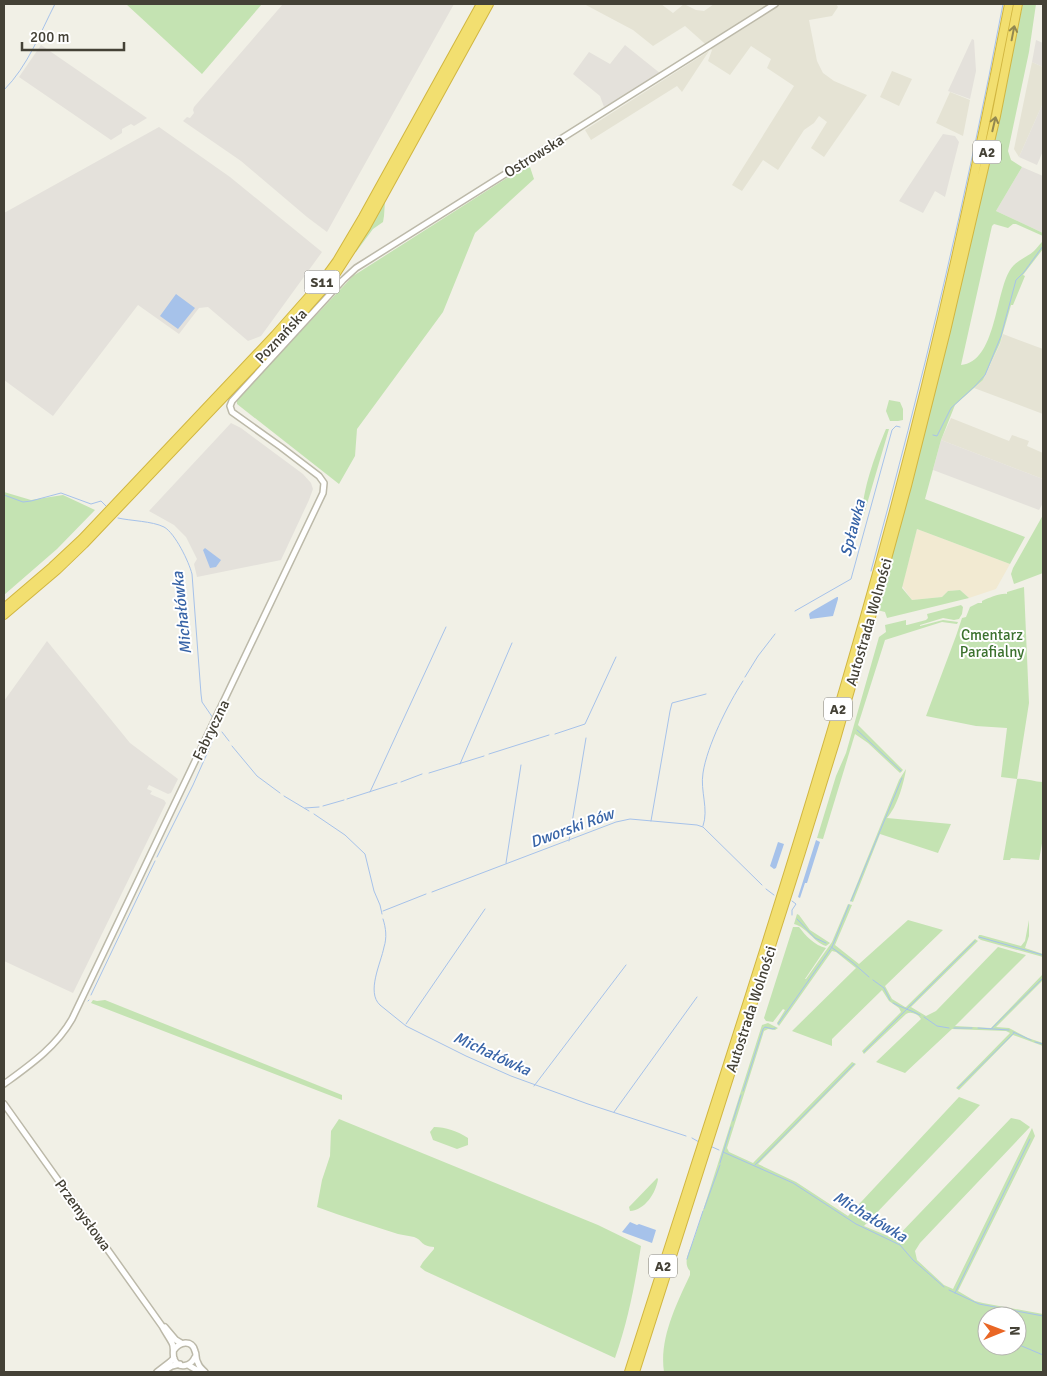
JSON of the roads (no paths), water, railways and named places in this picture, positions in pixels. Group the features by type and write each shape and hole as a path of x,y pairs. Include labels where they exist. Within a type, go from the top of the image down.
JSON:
{"highway":[{"name":"Poznańska","path":"4,608 82,539 269,342 321,283 337,261 363,217 481,4"},
{"name":"Poznańska","path":"4,615 57,570 118,509 324,289 366,227 489,4"},
{"name":"Autostrada Wolności","path":"707,1138 817,780 892,519 954,271 1009,4"},
{"name":"Autostrada Wolności","path":"629,1372 836,739 898,519 926,411 1000,98 1018,4"},
{"path":"388,197 392,179"},
{"path":"342,264 355,254"},
{"name":"Autostrada Wolności","path":"636,1372 699,1161"}],"street":[{"name":"Ostrowska","path":"242,390 356,268 775,4"},
{"name":"Fabryczna","path":"4,1084 47,1051 72,1019 323,493 324,483 319,476 232,412 230,404 242,390"},
{"name":"Przemysłowa","path":"4,1104 162,1326 174,1350"},
{"name":"Przemysłowa","path":"162,1326 181,1343"},
{"path":"180,1364 174,1358 174,1350 181,1343 187,1343 192,1345 196,1352 199,1366 205,1372"},
{"path":"188,1365 196,1357"},
{"path":"157,1372 174,1358"},
{"path":"161,1372 180,1364 194,1367 200,1372"}],"water":[{"path":"176,294 195,308 178,329 160,316"},
{"path":"205,548 221,560 216,567 210,568 203,550"},
{"path":"837,597 833,616 810,619 809,614 811,612"},
{"path":"816,840 820,842 807,883 805,883 800,898 798,897"},
{"path":"778,842 784,844 774,869 770,866"},
{"path":"630,1222 656,1230 652,1243 622,1232"}],"waterway":[{"path":"4,90 27,60 55,4"},
{"path":"871,571 943,289 1003,4"},
{"name":"Spławka","path":"933,435 937,436 951,408 985,375 1001,336 1016,280 1043,246"},
{"name":"Spławka","path":"795,611 851,579 892,430 896,426 900,427"},
{"name":"Michałówka","path":"4,495 23,502 61,493 91,504 101,501 106,506"},
{"name":"Michałówka","path":"118,518 148,522 164,527 173,535 185,555 192,574 202,702 213,718"},
{"path":"370,792 446,627"},
{"name":"Spławka","path":"745,677 775,634"},
{"path":"460,764 512,643"},
{"path":"555,734 585,724 616,657"},
{"name":"Spławka","path":"703,826 705,813 702,780 705,762 719,726 743,681"},
{"path":"651,821 672,703 706,694"},
{"path":"157,857 193,785 218,726"},
{"path":"857,730 901,771"},
{"name":"Michałówka","path":"222,732 229,741"},
{"path":"489,754 549,735"},
{"path":"569,841 586,738"},
{"name":"Michałówka","path":"232,746 257,776 280,793"},
{"path":"429,773 484,756"},
{"path":"506,863 521,765"},
{"path":"401,782 422,774"},
{"path":"851,901 902,778"},
{"path":"347,799 397,783"},
{"name":"Michałówka","path":"284,796 309,811"},
{"path":"323,806 344,800"},
{"path":"305,808 319,807"},
{"name":"Michałówka","path":"314,814 345,835 365,854 382,914"},
{"name":"Dworski Rów","path":"432,892 616,822 630,819 703,827 762,885"},
{"path":"91,995 155,861"},
{"name":"Dworski Rów","path":"766,889 774,895"},
{"name":"Dworski Rów","path":"383,911 426,894"},
{"name":"Dworski Rów","path":"792,901 796,904 792,910 792,915"},
{"path":"778,1024 832,947 849,905"},
{"path":"406,1024 485,909"},
{"name":"Michałówka","path":"383,919 386,940 374,985 374,993 380,1005 406,1026 511,1076 588,1104 686,1136"},
{"name":"Dworski Rów","path":"797,919 815,938 826,943"},
{"path":"979,937 1043,955"},
{"path":"864,1052 975,941"},
{"name":"Dworski Rów","path":"831,947 869,977"},
{"path":"534,1086 626,965"},
{"path":"991,1029 1043,978"},
{"name":"Dworski Rów","path":"873,980 884,988 890,1000"},
{"path":"614,1112 697,997"},
{"name":"Dworski Rów","path":"893,1003 920,1015"},
{"name":"Dworski Rów","path":"924,1017 937,1026 949,1028"},
{"path":"743,1091 763,1029 765,1027 775,1028"},
{"name":"Dworski Rów","path":"954,1028 972,1028"},
{"name":"Dworski Rów","path":"978,1028 1009,1030"},
{"name":"Dworski Rów","path":"1013,1032 1031,1040"},
{"path":"958,1088 1014,1033"},
{"name":"Dworski Rów","path":"1035,1042 1043,1044"},
{"path":"755,1165 854,1064"},
{"path":"733,1121 741,1095"},
{"path":"720,1163 731,1127"},
{"name":"Michałówka","path":"692,1138 699,1142"},
{"path":"955,1293 1030,1139"},
{"name":"Michałówka","path":"710,1146 719,1150"},
{"name":"Michałówka","path":"723,1152 793,1183 856,1224 900,1245 913,1260 944,1287"},
{"path":"704,1209 720,1165"},
{"path":"687,1259 703,1211"},
{"name":"Michałówka","path":"949,1290 979,1304 1043,1316"},
{"path":"1027,1348 1043,1355"}],"park label":[{"name":"Cmentarz Parafialny","path":"992,644"}]}
